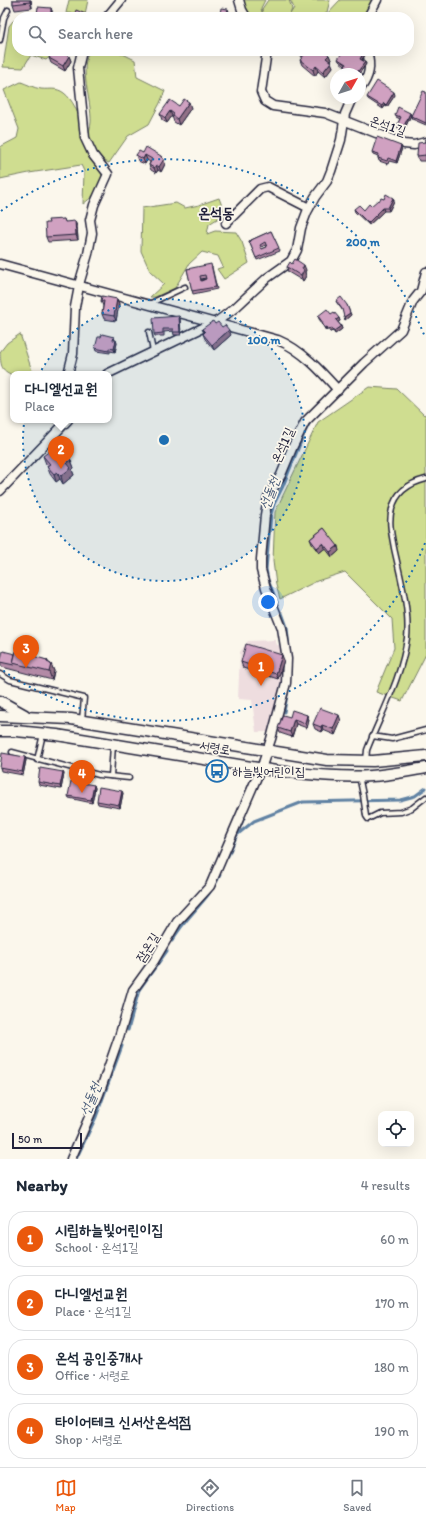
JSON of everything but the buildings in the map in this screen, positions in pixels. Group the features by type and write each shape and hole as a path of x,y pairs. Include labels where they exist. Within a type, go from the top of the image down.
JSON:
{"street":[{"path":"111,12 121,0"},
{"path":"239,0 243,12"},
{"path":"371,12 378,0"},
{"path":"69,371 73,354 75,307 92,233 90,220 94,205 108,174 93,155 85,138 78,68 81,56"},
{"name":"온석1길","path":"266,56 261,91 262,97 266,102 276,107 325,113 343,122 404,144 414,145 426,142"},
{"path":"366,79 369,74 370,64 368,56"},
{"path":"112,372 214,323 228,314 267,278 292,259 298,250 301,228 309,208 327,182 332,171 341,140 346,110 349,104"},
{"path":"226,224 260,189 268,187 309,208"},
{"path":"0,264 258,334 290,345 318,369 338,390"},
{"name":"온석1길","path":"264,759 284,690 287,659 282,628 262,575 261,559 266,502 285,468 293,446 305,422 401,330 413,300 421,291 426,272"},
{"path":"0,491 63,423"},
{"path":"0,702 30,717"},
{"name":"서령로","path":"0,716 82,721 204,740 307,774 358,776 395,774 426,768"},
{"name":"서령로","path":"0,731 43,733 202,758 308,758 342,761 366,761 394,760 426,756"},
{"path":"202,758 204,740"},
{"path":"307,774 308,758"},
{"name":"잠온길","path":"71,1159 99,1094 120,1034 133,990 154,961 177,922 210,886 264,759"}],"lane":[{"path":"0,40 4,18 8,10"},
{"path":"147,305 185,287"},
{"path":"149,332 153,351"},
{"path":"366,761 367,750 372,736 398,674 408,630 391,533 391,511 395,500 402,490 415,482 426,479"},
{"path":"0,674 10,680 84,698 82,721"},
{"path":"372,736 392,739 426,730"},
{"path":"37,760 43,733"},
{"path":"111,776 113,743"},
{"path":"12,752 37,760 99,775 129,778"},
{"path":"358,776 366,816 368,818 380,813 401,812 412,808 426,797"}],"shaded area":[{"path":"275,640 277,645 281,644 286,665 272,732 256,732 252,700 238,699 240,652 248,641"}],"green space":[{"path":"69,0 88,0 85,12 66,12"},
{"path":"242,0 265,0 261,8 262,12 246,12"},
{"path":"268,0 289,0 292,9 291,12 263,12 262,9"},
{"path":"290,0 330,0 327,12 291,12 294,8"},
{"path":"340,0 373,0 368,12 329,12"},
{"path":"12,22 12,56 30,56 23,68 3,67 9,26"},
{"path":"34,56 51,56 46,60"},
{"path":"88,56 127,56 135,60 137,77 165,91 149,124 128,136 109,163 97,153 89,137 91,114 85,75"},
{"path":"21,82 33,87 56,89 61,91 70,99 74,106 81,123 91,157 102,175 102,182 100,186 93,196 83,204 84,171 81,165 0,179 0,147 17,138 19,129 4,90"},
{"path":"219,198 225,214 209,224 207,234 215,231 236,232 242,242 249,263 224,279 217,269 223,267 218,256 202,252 189,264 175,288 155,297 150,297 164,284 150,271 141,251 142,208 176,203 185,208"},
{"path":"20,334 32,371 10,371 10,374 3,369 0,352 7,343"},
{"path":"369,387 397,389 424,415 426,414 426,654 402,701 376,692 394,648 392,619 345,572 317,581 280,599 276,585 273,561 275,512 318,422"}],"waterway":[{"name":"선돌천","path":"277,602 268,580 266,569 271,514 311,420"},
{"name":"선돌천","path":"282,613 287,627 289,650"},
{"name":"선돌천","path":"284,712 288,690"},
{"path":"238,834 254,821 303,802 400,800 415,796 426,788"},
{"name":"선돌천","path":"228,856 244,818"},
{"name":"선돌천","path":"172,941 183,924 210,893 220,875"},
{"name":"선돌천","path":"128,1030 139,990 167,951"},
{"name":"선돌천","path":"76,1159 96,1117 122,1046"}],"place":[{"name":"다니엘선교원","path":"61,469"},
{"name":"온석 공인중개사","path":"26,668"},
{"name":"시립하늘빛어린이집","path":"261,686"},
{"name":"하늘빛어린이집","path":"217,771"},
{"name":"타이어테크 신서산온석점","path":"82,793"}],"district":[{"name":"온석동","path":"216,213"}]}
